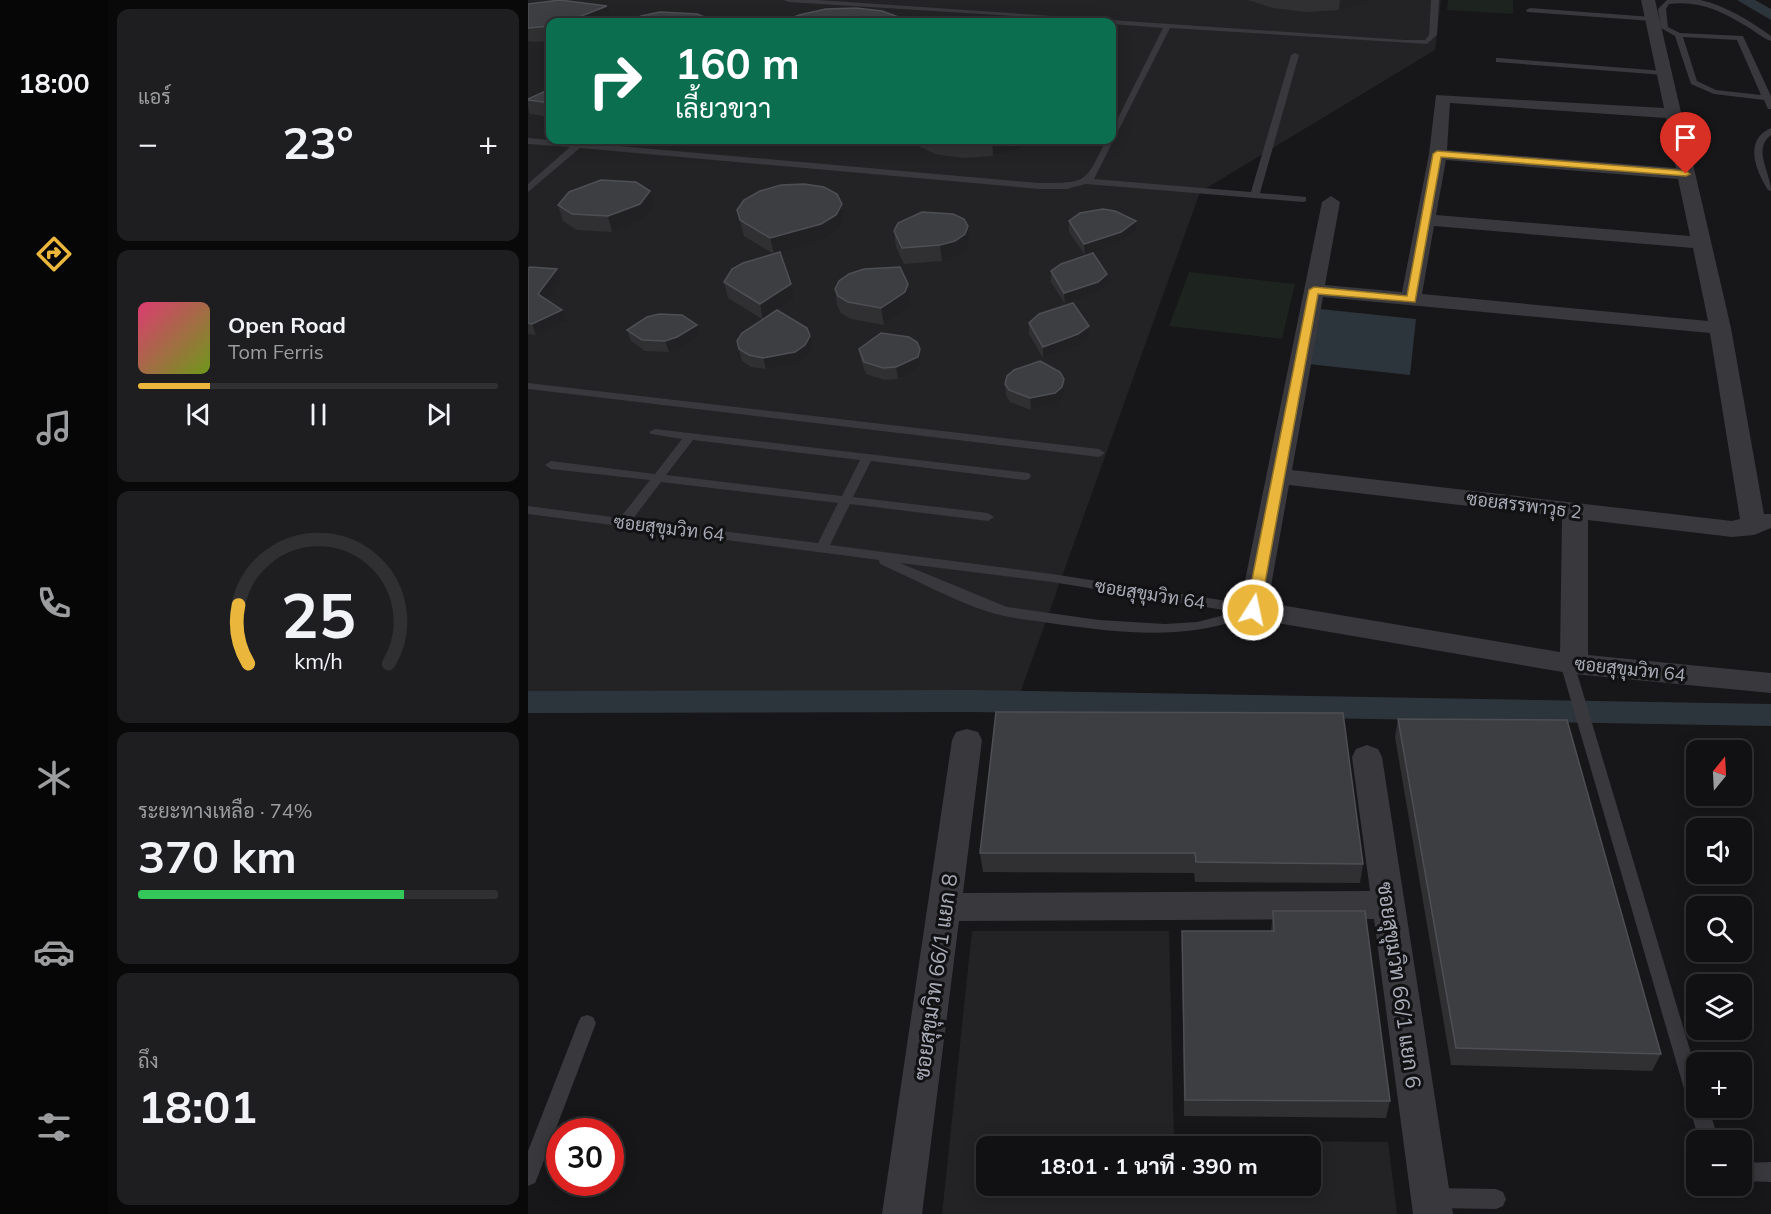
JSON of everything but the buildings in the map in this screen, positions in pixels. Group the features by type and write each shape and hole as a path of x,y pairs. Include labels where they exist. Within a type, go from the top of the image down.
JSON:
{"street":[{"path":"1650,9 1762,524"},
{"path":"1412,299 1437,154 1442,98 1672,114"},
{"path":"1437,154 1686,174"},
{"path":"1253,610 1331,202"},
{"path":"1426,220 1701,243"},
{"path":"1314,290 1719,328"},
{"name":"ซอยสรรพาวุธ 2","path":"1277,476 1732,529 1762,524"},
{"path":"1571,671 1575,511"},
{"name":"ซอยสุขุมวิท 64","path":"1253,610 1571,671 1771,683"},
{"name":"ซอยสุขุมวิท 66/1 แยก 8","path":"903,1214 967,740"},
{"name":"ซอยสุขุมวิท 66/1 แยก 6","path":"1367,757 1432,1206"},
{"path":"944,907 1389,905"}],"lane":[{"path":"788,0 1050,18"},
{"path":"919,9 927,0"},
{"path":"1116,23 1427,42 1433,35 1436,0"},
{"path":"1683,0 1667,2 1662,9 1665,28 1678,34 1740,38 1769,97 1771,107"},
{"path":"1687,0 1708,3 1745,21 1771,39"},
{"path":"1530,10 1650,9"},
{"path":"1116,128 1167,26"},
{"path":"1678,34 1694,82 1714,92 1769,97"},
{"path":"1255,195 1296,55"},
{"path":"1499,60 1664,73"},
{"path":"1771,131 1761,138 1757,148 1760,163 1771,188"},
{"path":"528,141 546,142"},
{"path":"566,144 1039,186 1067,186 1086,182 1303,199"},
{"path":"1086,182 1093,175 1108,144"},
{"path":"528,189 578,145"},
{"path":"528,386 1099,453"},
{"path":"655,432 1025,476"},
{"path":"624,522 690,436"},
{"path":"822,548 867,457"},
{"path":"552,465 988,517"},
{"name":"ซอยสุขุมวิท 64","path":"528,510 1052,578 1253,610"},
{"path":"867,554 992,608 1008,612 1143,629 1177,629 1235,619 1253,610"},
{"path":"1571,671 1582,722 1686,1066"},
{"path":"528,1176 587,1023"},
{"path":"1752,1172 1771,1172"},
{"path":"1432,1206 1496,1199"}],"shaded area":[{"path":"528,0 1441,0 1435,50 1200,192 1018,699 528,695"},
{"path":"1448,0 1513,0 1513,14 1447,10"},
{"path":"1189,272 1295,284 1282,339 1169,326"},
{"path":"1320,309 1416,319 1410,375 1308,364"},
{"path":"972,931 1169,931 1174,1136 976,1136 976,1196 1321,1196 1321,1141 1388,1142 1397,1214 942,1214"}],"waterway":[{"path":"1744,0 1771,15"},
{"path":"528,702 973,701 1771,715"}],"route":[{"path":"1253,610 1314,290 1412,299 1437,154 1686,174"}]}
